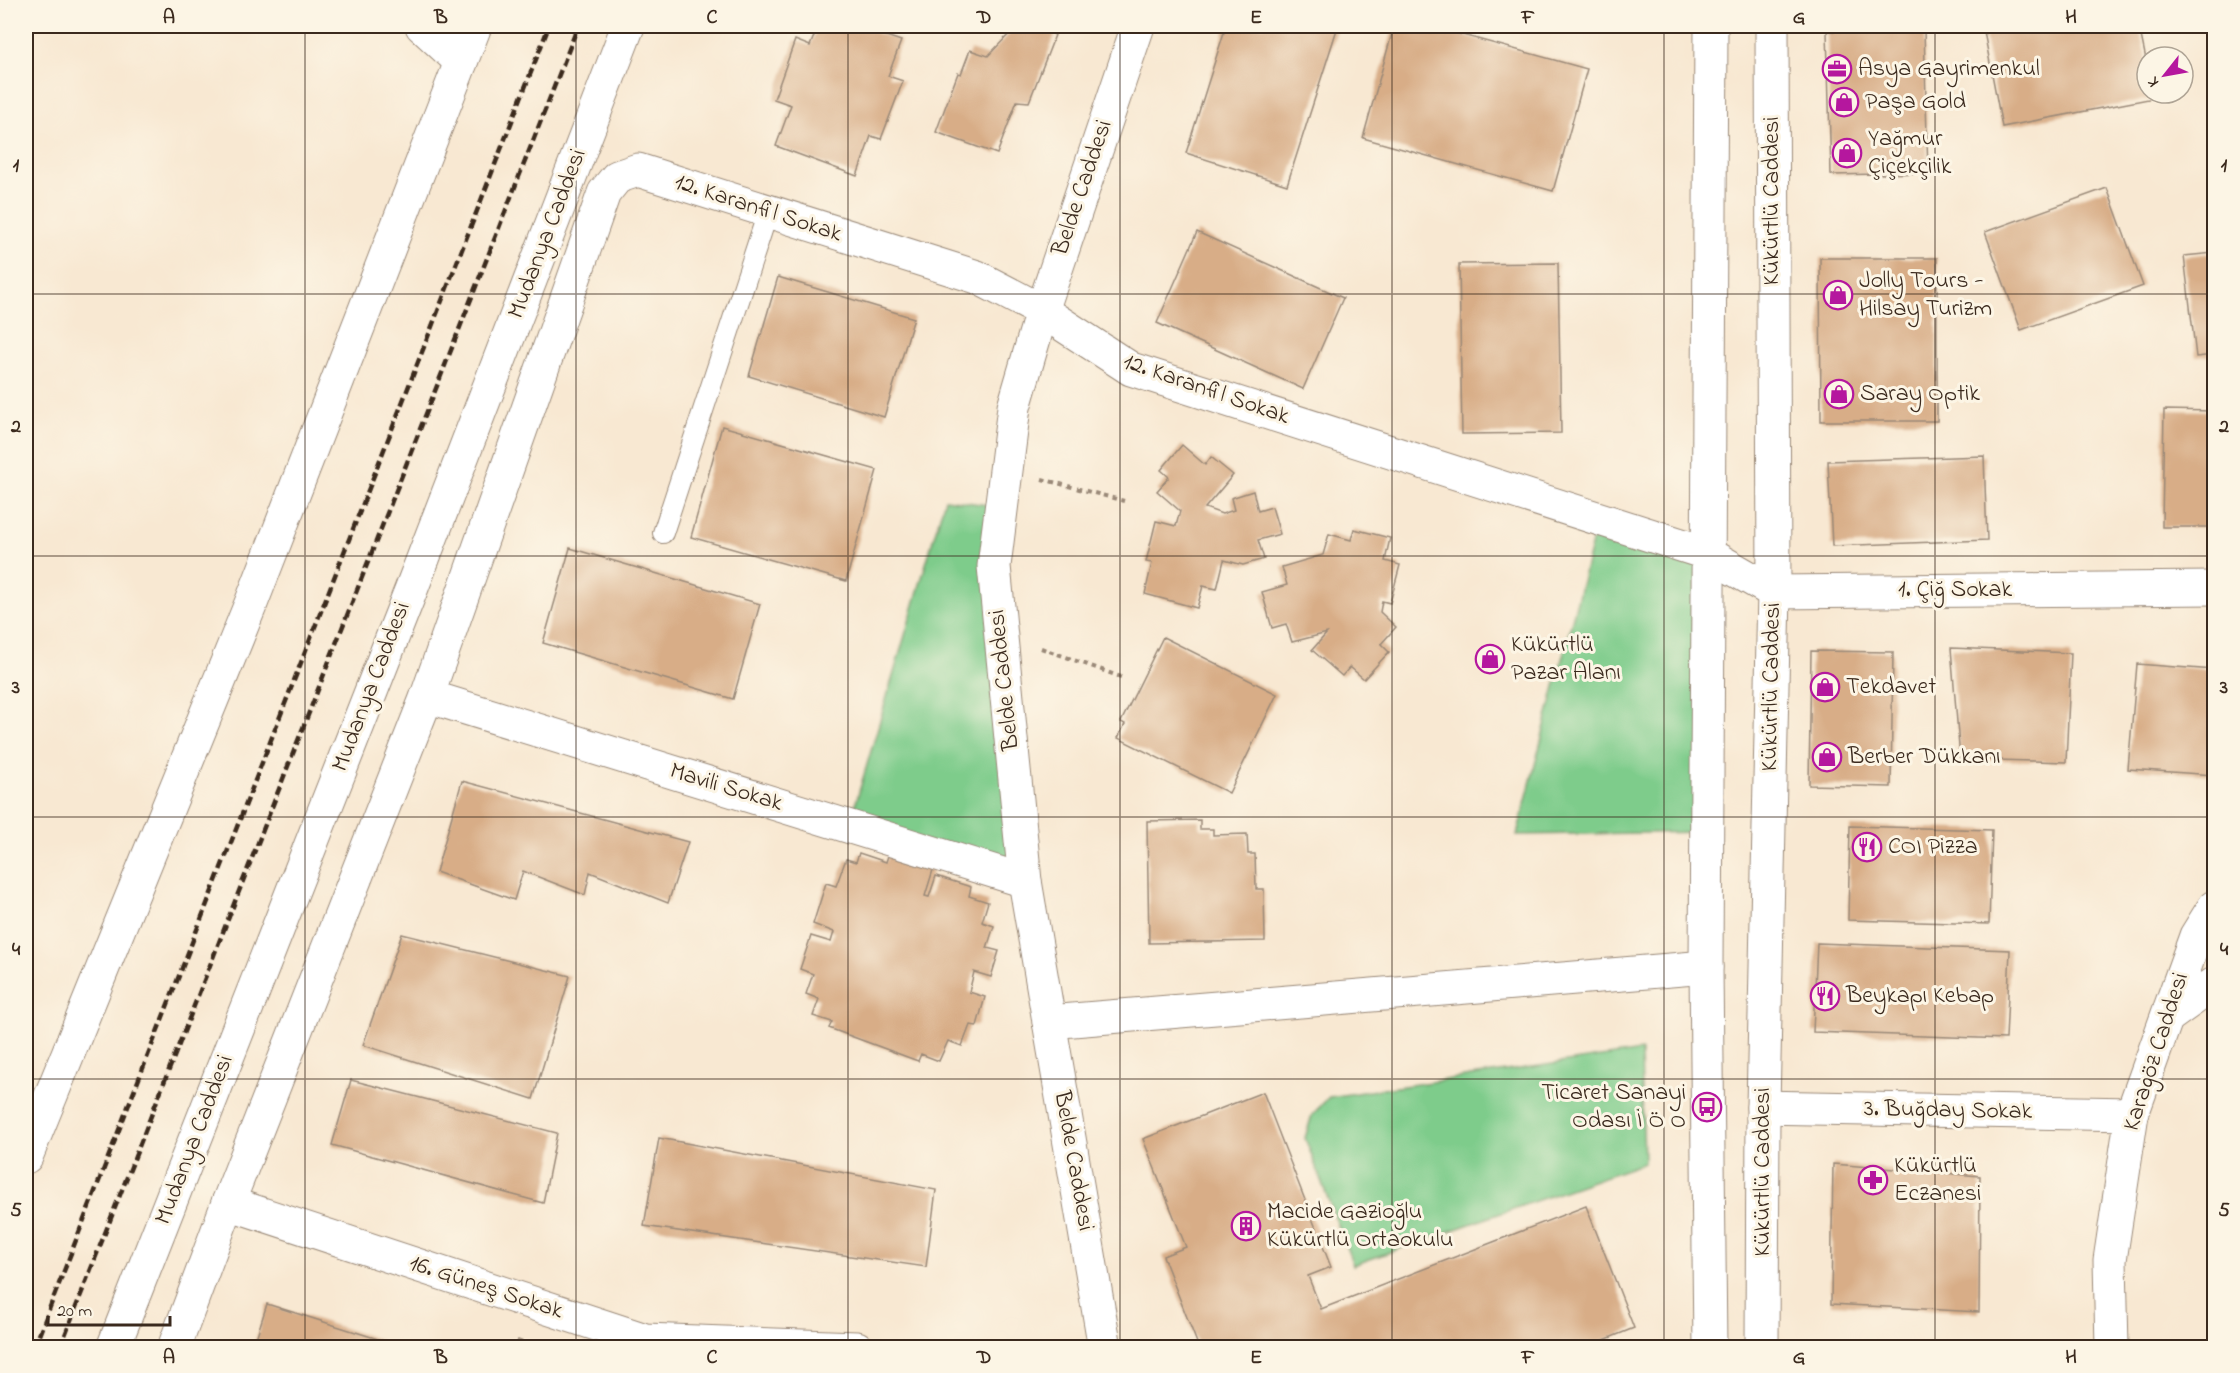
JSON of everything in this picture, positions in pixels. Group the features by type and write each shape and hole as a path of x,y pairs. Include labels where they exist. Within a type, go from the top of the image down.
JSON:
{"main road":[{"path":"422,26 461,62"},
{"path":"26,1157 252,601 475,26"},
{"name":"Mudanya Caddesi","path":"113,1347 406,601 628,26"},
{"name":"Belde Caddesi","path":"1104,1347 1025,880 994,566 1014,407 1042,311 1138,26"},
{"path":"1710,1347 1706,967 1706,553 1711,26"},
{"name":"Kükürtlü Caddesi","path":"1762,1347 1763,1107 1774,592 1772,26"},
{"name":"12. Karanfil Sokak","path":"427,696 604,193 617,177 638,170 977,278 1042,311 1131,369 1706,553"},
{"path":"1706,553 1774,592"},
{"name":"1. Çiğ Sokak","path":"1774,592 2214,588"},
{"path":"174,1347 228,1203 427,696"},
{"name":"Mavili Sokak","path":"427,696 1025,880"},
{"name":"Karagöz Caddesi","path":"2112,1347 2110,1260 2132,1114 2196,936 2214,907"},
{"path":"1049,1022 1706,967"},
{"path":"2169,1016 2214,984"},
{"name":"3. Buğday Sokak","path":"1763,1107 2132,1114"},
{"name":"16. Güneş Sokak","path":"228,1203 645,1340 857,1347"}],"lane":[{"path":"663,533 768,212"}],"path":[{"path":"1006,469 1124,501"},
{"path":"1001,634 1120,676"}],"green space":[{"path":"945,499 1001,507 1025,881 849,826"},
{"path":"1598,519 1706,553 1706,832 1517,835"},
{"path":"1641,1051 1644,1163 1353,1265 1305,1138 1312,1115 1329,1097"}],"building":[{"path":"818,26 857,26 901,41 888,76 903,81 881,139 871,136 857,176 776,146 791,105 774,99 795,40 810,46"},
{"path":"998,26 1052,26 1049,32 1055,35 1029,102 1017,101 997,154 936,132 958,73 961,74 970,50 988,56 1012,31"},
{"path":"1226,26 1338,26 1287,185 1186,153"},
{"path":"1394,26 1430,26 1587,69 1553,191 1363,138"},
{"path":"1983,26 2139,26 2143,45 2135,45 2135,102 2002,127"},
{"path":"1924,29 1928,173 1831,175 1827,31"},
{"path":"2107,188 2143,286 2021,330 1985,232"},
{"path":"1197,232 1343,298 1303,389 1157,323"},
{"path":"2214,253 2214,355 2196,357 2184,256"},
{"path":"1820,258 1937,258 1937,421 1821,421"},
{"path":"1558,263 1561,433 1462,434 1459,264"},
{"path":"778,277 914,318 884,417 749,376"},
{"path":"2164,410 2214,411 2214,527 2162,527"},
{"path":"722,426 877,470 846,581 691,537"},
{"path":"1182,445 1205,465 1211,457 1233,475 1205,508 1222,514 1234,510 1231,498 1253,491 1258,511 1272,507 1280,534 1258,540 1264,559 1243,565 1224,560 1217,589 1203,586 1197,608 1145,594 1152,563 1146,562 1156,521 1176,526 1180,511 1157,491 1169,477 1161,470"},
{"path":"1984,456 1987,540 1832,546 1828,461"},
{"path":"1354,529 1390,538 1385,561 1400,565 1390,603 1382,601 1380,612 1396,627 1381,644 1389,652 1364,679 1350,667 1342,676 1312,650 1327,633 1292,642 1286,624 1272,628 1262,592 1287,585 1282,567 1323,555 1329,534 1351,540"},
{"path":"570,548 760,604 733,699 543,643"},
{"path":"1163,637 1277,694 1229,793 1118,738 1125,724 1121,722"},
{"path":"1951,648 2071,653 2066,762 1960,759"},
{"path":"1811,651 1893,652 1891,787 1809,785"},
{"path":"2137,664 2214,670 2214,775 2128,769"},
{"path":"462,781 688,842 668,903 590,872 585,895 523,871 514,900 436,872"},
{"path":"1200,820 1200,829 1213,829 1213,835 1247,834 1248,854 1255,854 1256,889 1264,889 1265,941 1149,943 1147,821"},
{"path":"1850,826 1992,830 1989,924 1848,920"},
{"path":"859,853 886,862 888,856 933,870 925,896 929,897 936,876 971,887 969,896 988,902 982,922 994,926 987,948 999,951 991,977 974,972 969,992 985,997 977,1026 970,1025 962,1046 948,1041 939,1061 921,1054 918,1061 829,1028 832,1022 813,1016 819,999 806,994 813,974 800,969 811,936 831,942 834,932 813,924 826,883 836,886 846,859 856,862"},
{"path":"402,934 570,976 533,1099 363,1045"},
{"path":"1817,943 2010,950 2006,1039 1813,1032"},
{"path":"351,1080 557,1133 543,1203 332,1145"},
{"name":"Macide Gazioğlu Kükürtlü Ortaokulu","path":"1263,1092 1331,1267 1308,1276 1321,1309 1586,1206 1634,1328 1584,1348 1199,1348 1163,1256 1186,1247 1143,1139"},
{"path":"659,1138 936,1190 926,1267 644,1226"},
{"path":"1833,1164 1980,1176 1979,1312 1831,1304"},
{"path":"267,1304 381,1340 379,1348 253,1348"},
{"path":"518,1340 538,1347 538,1348 515,1348"}],"railway":[{"path":"34,1348 549,26"},
{"path":"60,1348 578,26"}],"place":[{"name":"Asya Gayrimenkul","path":"1837,69"},
{"name":"Paşa Gold","path":"1844,102"},
{"name":"Yağmur Çiçekçilik","path":"1847,153"},
{"name":"Jolly Tours - Hilsay Turizm","path":"1838,295"},
{"name":"Saray Optik","path":"1839,394"},
{"name":"Kükürtlü Pazar Alanı","path":"1490,659"},
{"name":"Tekdavet","path":"1825,687"},
{"name":"Berber Dükkanı","path":"1827,757"},
{"name":"COI Pizza","path":"1867,847"},
{"name":"Beykapı Kebap","path":"1825,996"},
{"name":"Ticaret Sanayi Odası İ Ö O","path":"1707,1107"},
{"name":"Kükürtlü Eczanesi","path":"1873,1180"},
{"name":"Macide Gazioğlu Kükürtlü Ortaokulu","path":"1246,1226"}]}
